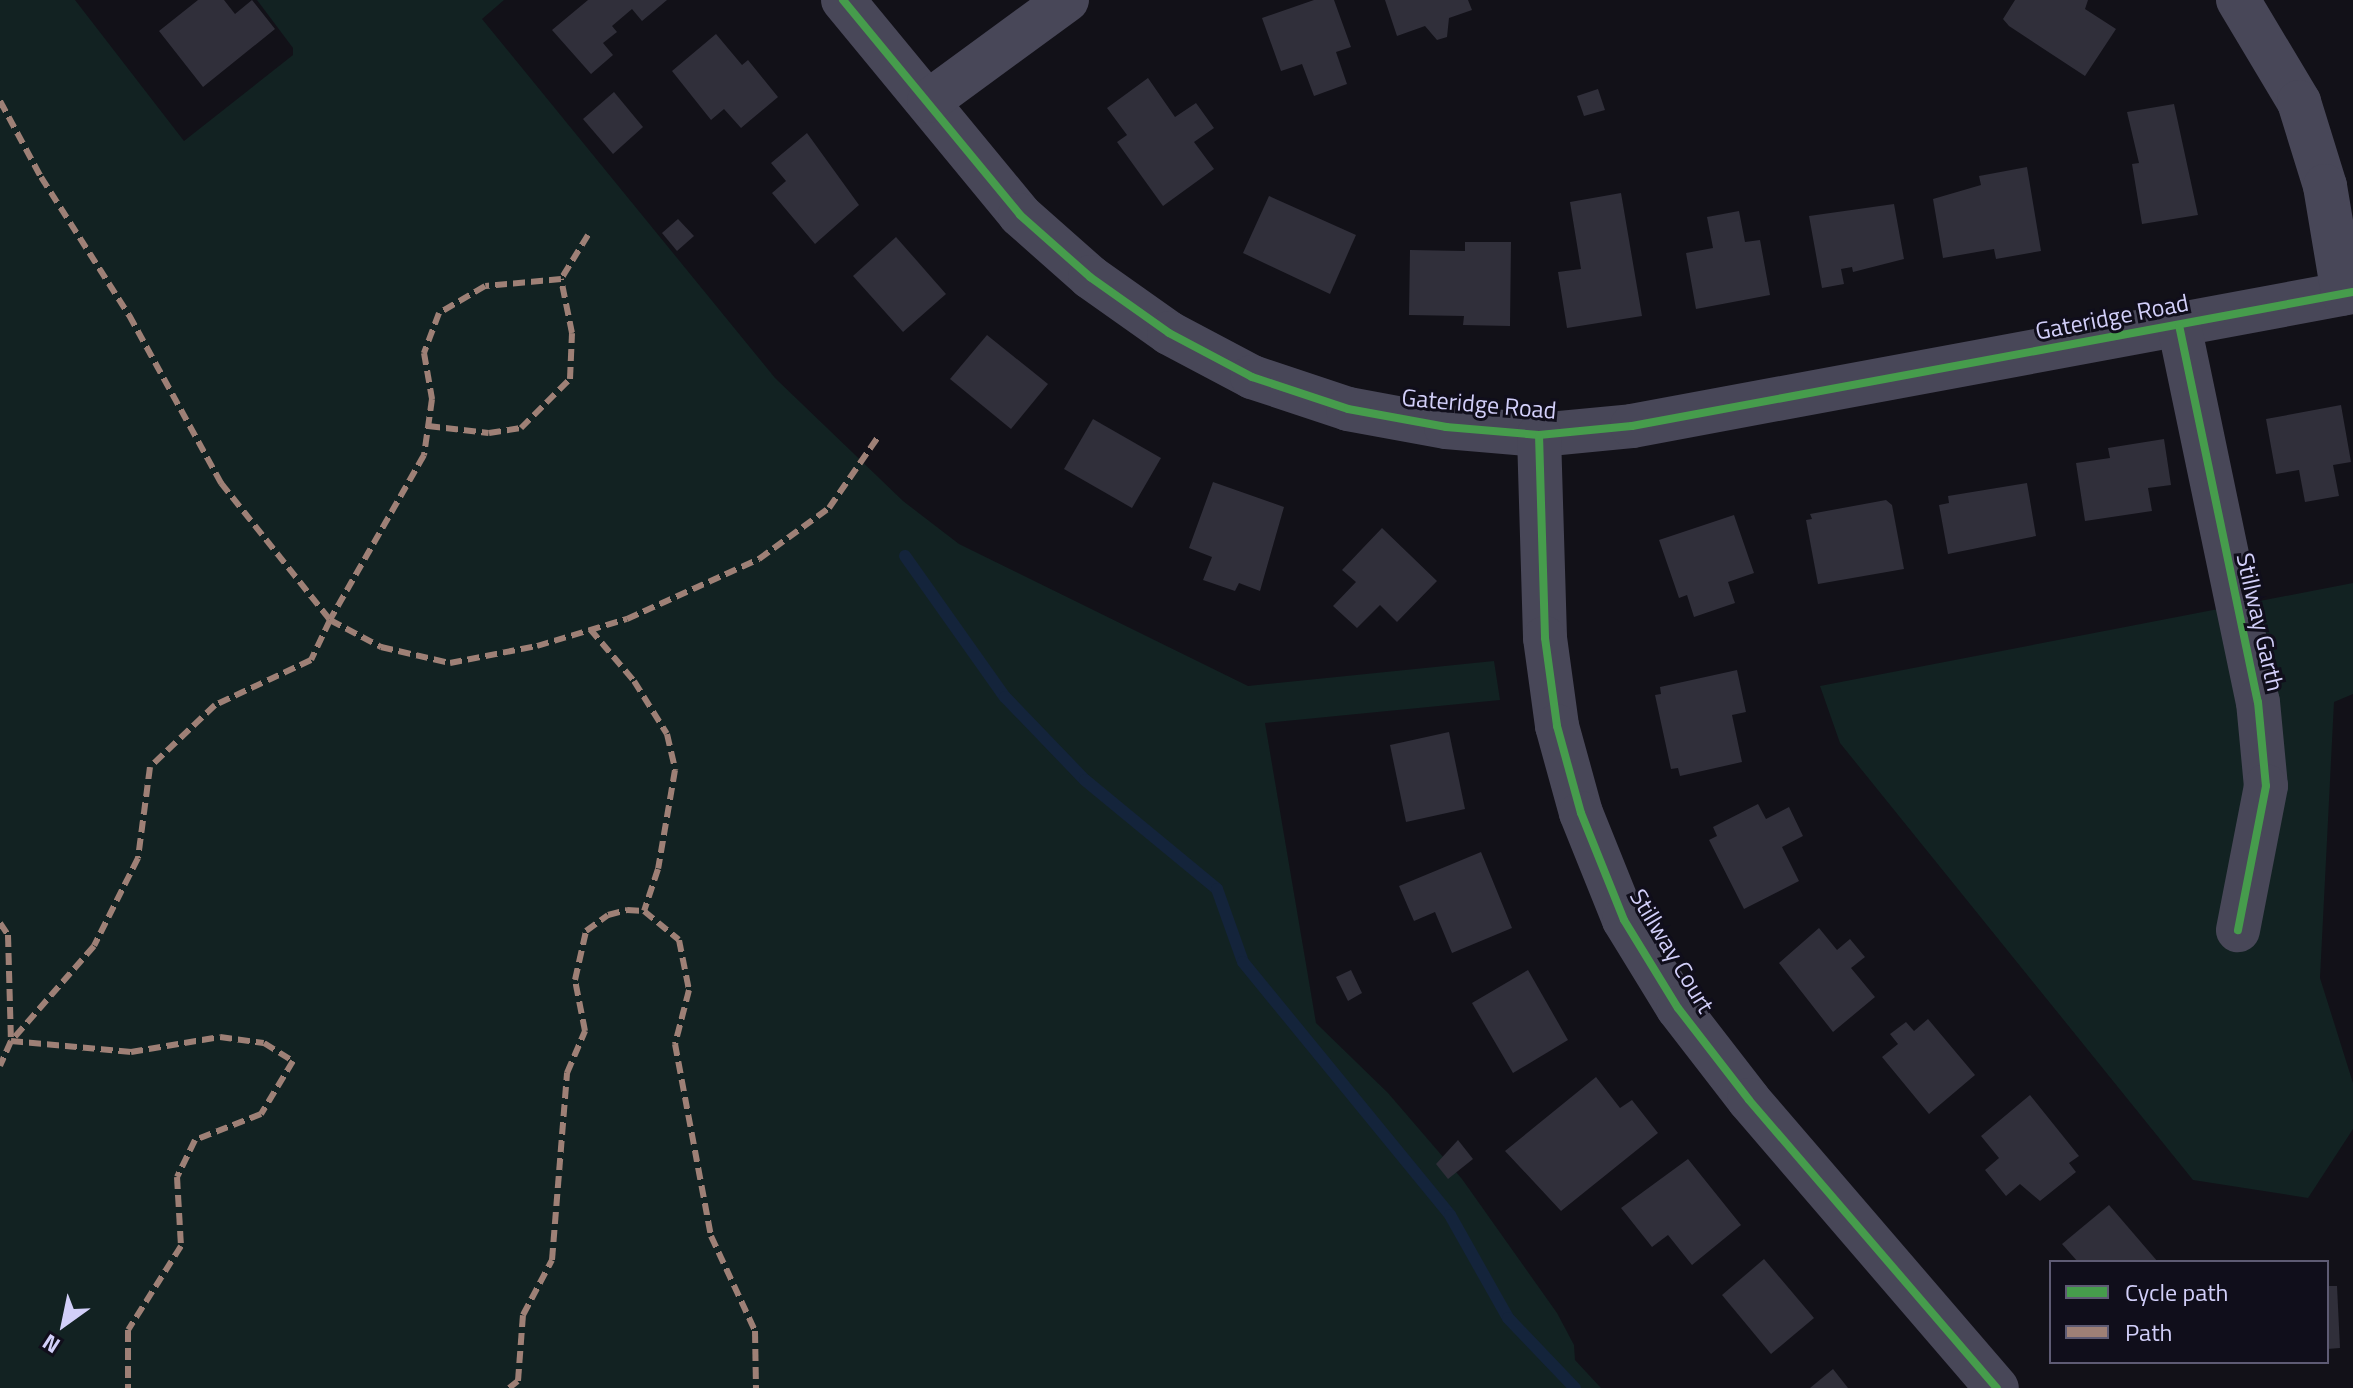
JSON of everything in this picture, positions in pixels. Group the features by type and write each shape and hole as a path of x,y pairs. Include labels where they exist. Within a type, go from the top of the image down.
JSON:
{"street":[{"name":"Gateridge Road","path":"843,0 1020,215 1090,277 1169,333 1252,377 1348,409 1446,427 1539,435 1647,424 2348,293"},
{"path":"929,101 1067,0"},
{"path":"2238,0 2299,102 2325,186 2348,293"},
{"name":"Stillway Garth","path":"2179,325 2258,702 2264,758 2266,786 2238,930"},
{"name":"Stillway Court","path":"1539,435 1545,638 1557,726 1581,813 1624,920 1678,1008 1749,1100 1997,1388"}],"shaded area":[{"path":"0,0 75,0 184,141 293,55 293,48 257,0 504,0 482,19 775,378 903,501 959,544 1248,686 1494,661 1500,700 1265,723 1316,1023 1388,1093 1462,1179 1557,1313 1574,1345 1575,1360 1601,1388 0,1388"},
{"path":"2353,583 2353,694 2334,702 2320,978 2353,1083 2353,1129 2308,1198 2193,1180 1840,743 1820,686"}],"building":[{"path":"198,0 224,0 235,14 252,0 275,29 203,87 159,31"},
{"path":"588,0 667,0 642,21 632,9 612,26 617,32 603,43 613,55 591,74 552,30"},
{"path":"1314,0 1334,0 1351,47 1336,52 1347,84 1314,96 1302,64 1281,71 1262,18"},
{"path":"1385,0 1468,0 1472,10 1449,18 1447,37 1437,40 1425,26 1397,36"},
{"path":"2015,0 2088,0 2085,9 2116,29 2085,76 2009,26 2003,19"},
{"path":"716,34 742,65 748,60 778,97 741,128 724,109 711,120 672,71"},
{"path":"1148,78 1175,117 1196,103 1214,128 1194,142 1214,169 1163,206 1117,142 1127,135 1107,108"},
{"path":"1598,89 1605,110 1584,116 1577,96"},
{"path":"614,92 643,127 613,154 583,119"},
{"path":"2174,104 2198,215 2142,224 2132,164 2139,163 2127,112"},
{"path":"807,133 859,205 815,244 772,193 786,181 771,163"},
{"path":"2027,167 2041,251 1996,259 1994,249 1943,258 1933,199 1981,185 1979,176"},
{"path":"1621,193 1642,316 1567,328 1558,272 1581,269 1570,202"},
{"path":"1269,196 1356,235 1330,294 1243,253"},
{"path":"1894,204 1904,259 1853,272 1852,267 1841,269 1844,284 1822,288 1809,216"},
{"path":"1739,211 1745,242 1760,240 1770,295 1696,309 1686,253 1713,248 1707,217"},
{"path":"678,219 694,236 677,251 662,233"},
{"path":"896,237 946,294 903,332 853,276"},
{"path":"1465,242 1511,242 1510,326 1463,325 1464,316 1409,315 1410,250 1465,251"},
{"path":"987,335 1048,384 1011,429 950,379"},
{"path":"2341,405 2351,462 2333,465 2339,496 2305,502 2299,470 2276,474 2266,419"},
{"path":"1093,419 1161,458 1132,508 1064,469"},
{"path":"2164,439 2171,485 2148,488 2152,511 2085,521 2076,463 2110,458 2108,448"},
{"path":"1213,482 1284,507 1260,591 1239,583 1235,591 1203,580 1212,557 1189,548"},
{"path":"2027,483 2036,536 1948,554 1939,505 1949,503 1948,496"},
{"path":"1886,500 1892,505 1904,569 1818,584 1806,520 1812,519 1810,514"},
{"path":"1734,515 1754,573 1728,582 1735,603 1694,617 1687,595 1679,598 1659,540"},
{"path":"1382,528 1437,581 1397,622 1380,605 1357,628 1333,606 1356,582 1342,570"},
{"path":"1737,670 1746,712 1732,715 1742,762 1680,776 1678,768 1671,769 1655,695 1661,694 1660,687"},
{"path":"1449,732 1465,809 1406,822 1390,745"},
{"path":"1758,804 1766,819 1789,807 1803,836 1782,847 1799,881 1744,909 1709,840 1717,836 1713,827"},
{"path":"1481,852 1512,928 1452,953 1435,912 1414,921 1399,886"},
{"path":"1819,928 1837,950 1850,939 1865,957 1851,968 1875,997 1833,1032 1779,963"},
{"path":"1351,970 1362,993 1348,1001 1336,977"},
{"path":"1528,970 1568,1040 1513,1073 1472,1003"},
{"path":"1928,1019 1975,1075 1929,1114 1882,1057 1898,1044 1890,1034 1906,1022 1914,1031"},
{"path":"1596,1077 1620,1108 1632,1100 1658,1133 1561,1211 1505,1151"},
{"path":"2030,1095 2079,1156 2069,1163 2076,1172 2040,1201 2020,1184 2006,1196 1985,1170 1999,1158 1981,1136"},
{"path":"1458,1140 1473,1159 1448,1179 1436,1164"},
{"path":"1688,1159 1741,1225 1692,1265 1668,1235 1652,1247 1621,1208"},
{"path":"2109,1205 2156,1260 2076,1260 2062,1244"},
{"path":"1764,1259 1814,1318 1771,1354 1722,1295"},
{"path":"2329,1286 2337,1286 2340,1348 2329,1349"},
{"path":"1833,1369 1848,1388 1810,1388"}],"waterway":[{"path":"905,556 1005,697 1085,780 1217,889 1243,962 1450,1215 1508,1318 1575,1388"}],"marked path":[{"path":"0,101 41,177 129,315 221,483 330,620 311,660 215,705 150,767 138,858 94,946 11,1041"},
{"path":"588,235 561,279 485,286 439,313 424,353 432,399 424,455 330,620 381,647 450,663 537,646 627,619 759,559 829,508 878,437"},
{"path":"428,426 489,433 521,428 570,379 572,333 561,279"},
{"path":"590,629 634,681 667,734 675,770 658,869 644,911"},
{"path":"509,1388 518,1381 523,1315 552,1260 567,1073 585,1031 575,980 586,931 608,915 627,910 644,911 679,940 689,990 675,1044 711,1236 755,1331 756,1388"},
{"path":"0,923 8,935 11,1041 0,1066"},
{"path":"11,1041 131,1052 220,1037 264,1043 293,1061 261,1114 195,1140 177,1177 181,1246 128,1330 128,1388"}],"cycle path":[{"path":"843,0 1020,215 1090,277 1169,333 1252,377 1348,409 1446,427 1539,435 1632,426 2353,292"},
{"path":"2179,325 2258,702 2266,786 2238,930"},
{"path":"1539,435 1545,638 1557,726 1581,813 1624,920 1678,1008 1749,1100 1997,1388"}]}
